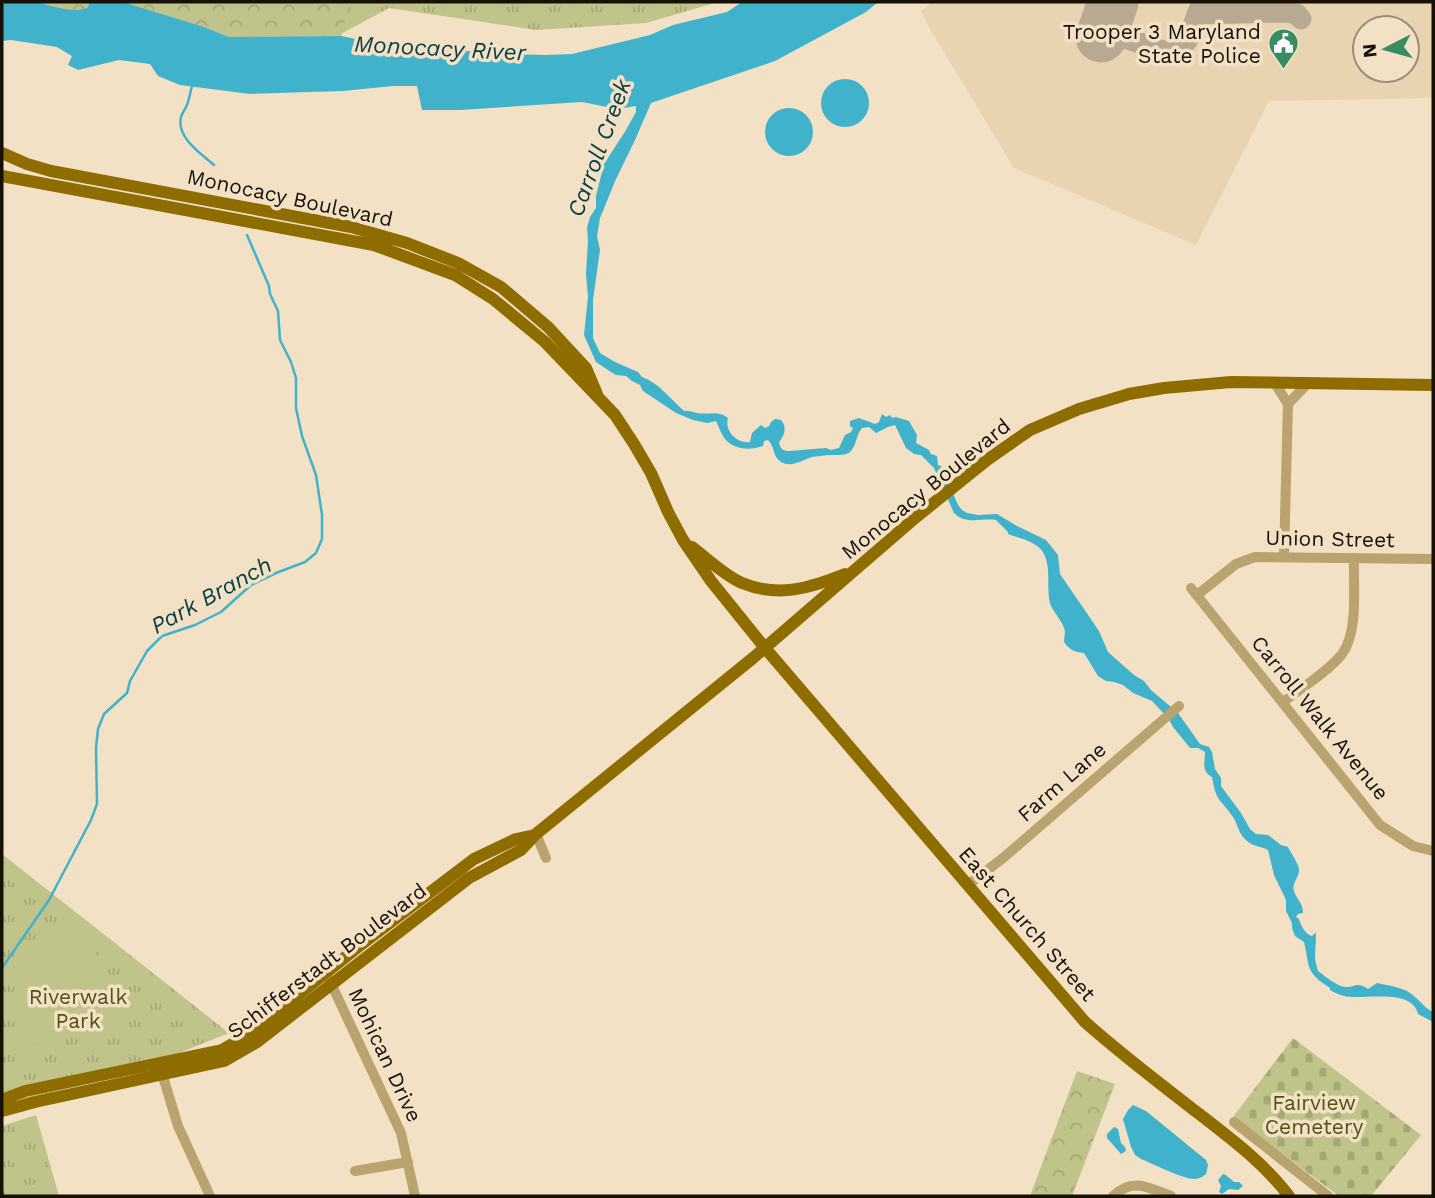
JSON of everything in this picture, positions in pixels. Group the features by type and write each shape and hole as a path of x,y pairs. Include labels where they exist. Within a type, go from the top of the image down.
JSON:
{"main road":[{"name":"Monocacy Boulevard","path":"2,153 51,171 351,227 407,243 458,263 501,287 548,327 586,368 599,397"},
{"name":"Monocacy Boulevard","path":"2,176 374,245 455,275 493,299 545,342 615,415 634,444 683,540 711,581 765,648 915,518 987,460 1030,430 1079,409 1164,387 1217,383 1433,384"},
{"path":"683,540 742,583 767,590 799,590 858,568"},
{"name":"Schifferstadt Boulevard","path":"2,1111 160,1069 222,1049 248,1035 469,877 521,850 536,834 765,648"},
{"name":"East Church Street","path":"765,648 1085,1022 1242,1148 1289,1196"},
{"name":"Schifferstadt Boulevard","path":"2,1100 25,1091 160,1069"}],"street":[{"path":"1274,382 1288,404 1284,556"},
{"path":"1288,404 1308,383"},
{"name":"Union Street","path":"1194,592 1236,564 1255,557 1433,559"},
{"path":"1283,702 1328,667 1342,654 1349,641 1353,621 1354,558"},
{"name":"Carroll Walk Avenue","path":"1194,592 1380,825 1413,846 1433,851"},
{"name":"Farm Lane","path":"968,885 1179,706"},
{"path":"536,834 545,858"},
{"name":"Mohican Drive","path":"328,978 401,1133 415,1196"},
{"path":"160,1069 178,1126 210,1196"},
{"path":"1234,1122 1328,1196"},
{"path":"355,1171 408,1162"},
{"path":"1113,1196 1129,1185 1136,1185 1171,1196"}],"shaded area":[{"path":"933,2 1433,2 1433,98 1269,101 1196,245 1014,168 921,11"}],"green space":[{"path":"34,2 90,2 87,8 75,10"},
{"path":"123,2 350,2 341,36 229,37"},
{"path":"126,2 718,2 646,23 536,30 389,8 339,35 204,27"},
{"name":"Riverwalk Park","path":"2,854 229,1033 129,1073 23,1100 2,1100"},
{"path":"73,914 124,1002 120,1011 24,1048 16,1022 15,1005 20,973 34,945 45,933"},
{"name":"Fairview Cemetery","path":"1293,1038 1421,1135 1371,1196 1339,1196 1233,1117"},
{"path":"1077,1071 1115,1084 1072,1196 1030,1196"},
{"path":"36,1115 59,1196 2,1196 2,1126"}],"water":[{"path":"32,1 75,10 87,8 90,2 123,2 229,37 341,36 386,45 546,55 572,54 650,35 673,25 727,12 742,2 878,2 866,12 775,61 651,103 600,218 597,236 600,250 593,300 593,338 600,353 638,372 658,386 684,411 717,413 728,418 730,432 736,439 745,442 750,442 752,433 761,425 765,428 775,419 781,420 785,428 780,446 789,451 839,448 845,435 853,428 850,421 859,418 875,424 879,422 882,414 909,421 917,435 916,443 937,456 938,465 941,466 962,510 978,515 997,514 1046,540 1058,555 1060,574 1099,631 1108,652 1178,713 1200,744 1209,747 1215,769 1221,778 1221,786 1250,829 1256,834 1268,835 1288,847 1299,869 1293,888 1303,913 1296,917 1307,933 1312,936 1316,934 1315,959 1318,971 1342,986 1358,985 1368,989 1377,983 1407,991 1433,1012 1433,1022 1418,1014 1415,1006 1408,1001 1390,997 1343,996 1330,990 1316,978 1310,968 1304,942 1295,936 1292,928 1286,911 1286,900 1274,875 1268,850 1250,843 1242,836 1233,817 1217,796 1212,777 1205,769 1205,752 1190,748 1152,701 1133,693 1123,685 1098,676 1084,653 1068,647 1064,642 1064,628 1051,606 1047,564 1041,549 1031,542 1008,534 996,520 969,520 954,513 934,468 921,455 906,448 895,425 876,433 869,427 862,428 852,449 845,454 812,457 785,464 776,457 768,440 759,447 736,447 722,435 716,421 707,423 676,413 626,376 616,375 596,362 584,335 588,297 587,228 596,208 596,196 604,164 636,112 636,106 617,109 582,102 422,110 417,86 250,94 180,85 158,76 150,64 119,60 78,70 68,65 72,56 57,47 2,41 2,2"},
{"path":"845,79 862,86 869,103 862,120 845,127 828,120 821,103 828,86"},
{"path":"789,108 798,109 806,115 812,123 812,141 806,149 798,155 789,156 780,155 772,149 766,141 765,132 766,123 772,115 780,109"},
{"path":"1133,1105 1146,1111 1206,1160 1206,1174 1196,1179 1184,1177 1135,1155 1123,1119"},
{"path":"1114,1127 1118,1129 1121,1143 1125,1147 1126,1151 1121,1154 1107,1138 1107,1134"},
{"path":"1223,1174 1243,1186 1238,1190 1229,1189 1222,1194 1219,1192 1221,1186 1218,1180"}],"waterway":[{"name":"Park Branch","path":"192,86 180,125 191,145 214,165"},
{"name":"Park Branch","path":"2,968 49,900 91,820 97,804 98,729 104,714 127,693 130,681 147,651 162,636 195,625 221,612 251,585 305,562 316,553 322,539 322,515 316,475 302,436 296,408 296,378 280,340 278,311 247,235"},
{"name":"Park Branch","path":"2,1190 4,1196"}],"taxiway":[{"path":"1110,9 1121,33 1128,39 1166,52 1178,49 1187,41 1202,2"},
{"path":"1197,14 1285,12 1297,14 1301,19"}],"runway":[{"path":"1101,37 1113,2"}],"place":[{"name":"Trooper 3 Maryland State Police","path":"1284,71"}],"water label":[{"name":"Monocacy River","path":"440,48"},
{"name":"Carroll Creek","path":"599,148"}]}
